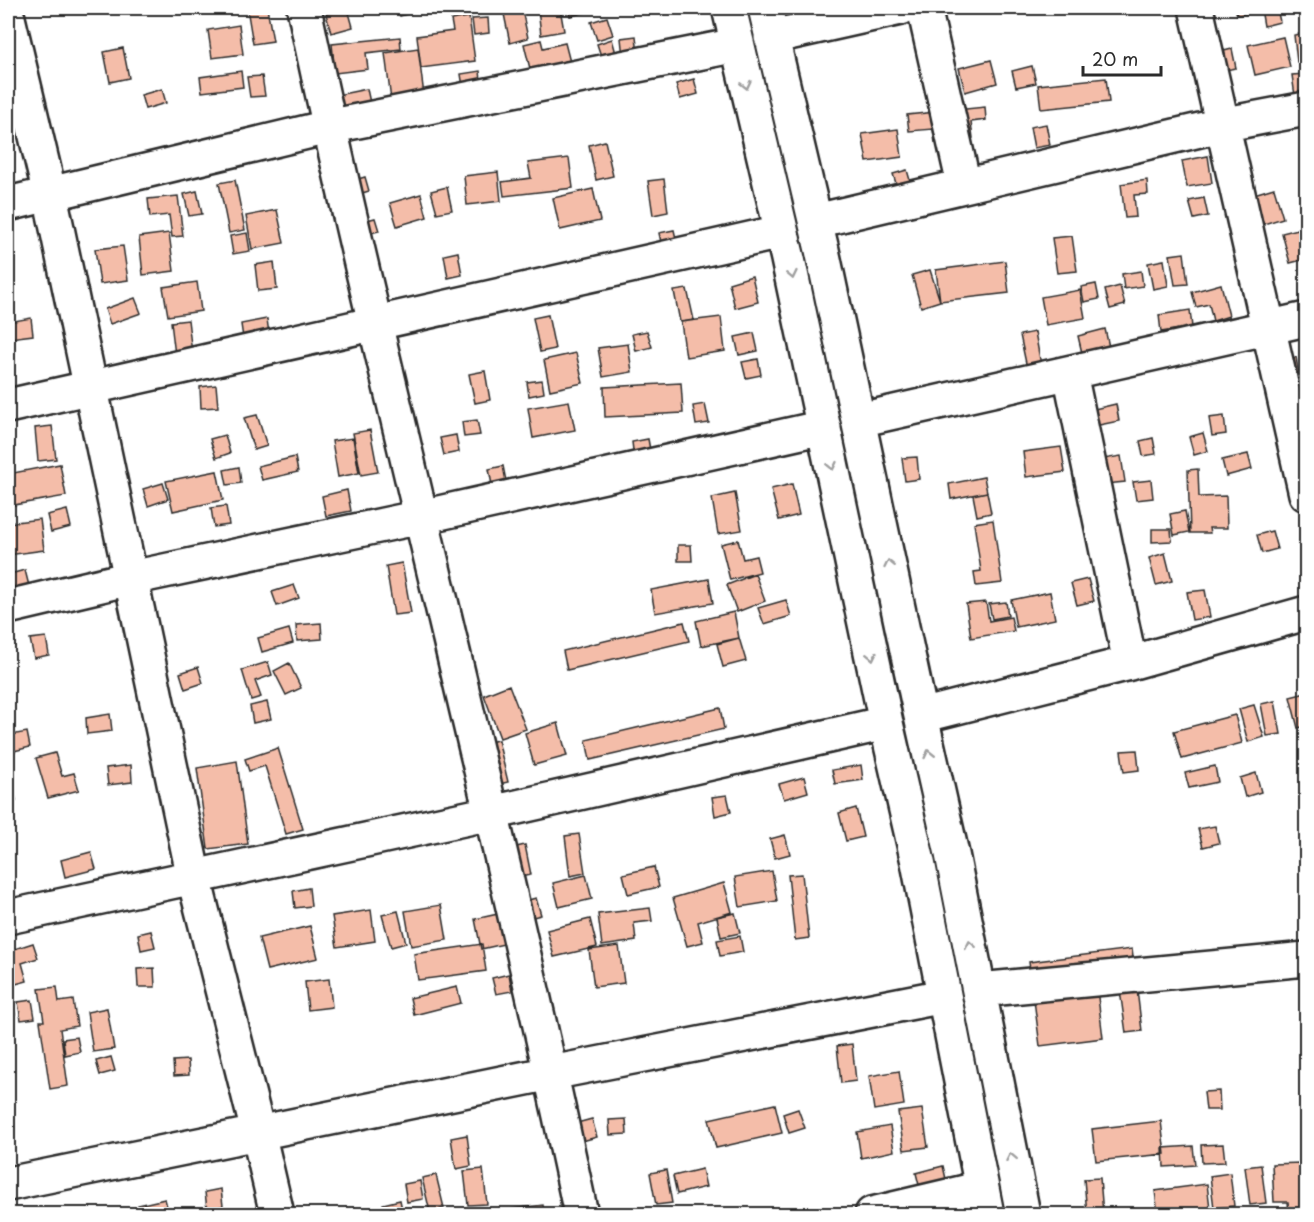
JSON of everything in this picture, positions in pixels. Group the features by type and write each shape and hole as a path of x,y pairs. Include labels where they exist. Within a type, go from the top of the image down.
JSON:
{"street":[{"path":"304,8 328,127 491,813 581,1215"},
{"path":"729,8 788,259 886,723 918,862 984,1201 872,1215"},
{"path":"901,8 768,22 816,221 952,854 1023,1215"},
{"path":"924,8 964,185"},
{"path":"1196,8 1306,494"},
{"path":"8,18 50,195 194,878 258,1132 276,1215"},
{"path":"8,204 328,127 737,45"},
{"path":"816,221 1221,125 1306,109"},
{"path":"8,406 781,232"},
{"path":"859,420 1306,319"},
{"path":"1070,374 1130,663"},
{"path":"8,607 131,578 421,517 824,427"},
{"path":"921,716 1130,663 1306,613"},
{"path":"8,917 491,813 886,723"},
{"path":"979,990 1306,959"},
{"path":"8,1184 551,1073 944,996"}],"building":[{"path":"247,8 267,8 273,41 253,44"},
{"path":"371,8 390,8 390,9 372,11"},
{"path":"398,8 417,8 418,11 400,16"},
{"path":"538,8 560,8 564,31 541,35"},
{"path":"567,8 604,8 570,16"},
{"path":"1235,8 1254,8 1255,13 1237,15"},
{"path":"1277,8 1280,22 1264,26 1261,9"},
{"path":"348,9 353,27 331,33 326,14"},
{"path":"522,10 528,38 510,43 504,14"},
{"path":"469,17 475,61 421,68 417,36 453,31 451,20"},
{"path":"607,17 613,35 597,40 591,22"},
{"path":"488,18 489,33 474,35 472,19"},
{"path":"239,25 243,54 212,58 208,30"},
{"path":"1306,33 1306,61 1297,62 1294,35"},
{"path":"636,36 638,55 623,57 621,38"},
{"path":"400,37 401,49 366,53 368,69 335,73 332,44"},
{"path":"1283,37 1290,67 1255,75 1248,45"},
{"path":"612,39 617,57 603,62 597,44"},
{"path":"541,40 543,48 565,43 571,66 532,77 524,44"},
{"path":"123,48 129,78 110,82 104,52"},
{"path":"418,48 425,103 392,108 385,53"},
{"path":"1232,49 1236,68 1221,71 1216,53"},
{"path":"991,60 997,83 965,92 959,68"},
{"path":"1032,66 1036,83 1016,87 1012,71"},
{"path":"241,71 243,87 202,92 200,77"},
{"path":"480,71 482,90 464,93 461,74"},
{"path":"1306,74 1306,102 1296,103 1292,75"},
{"path":"262,76 265,96 250,97 247,77"},
{"path":"1106,78 1109,102 1041,109 1038,85"},
{"path":"694,79 698,94 680,99 676,84"},
{"path":"162,89 166,103 145,109 141,95"},
{"path":"367,89 372,112 342,118 337,95"},
{"path":"985,107 986,120 971,122 973,138 935,143 933,129 909,131 907,115"},
{"path":"1046,124 1050,145 1034,148 1030,127"},
{"path":"898,129 902,157 867,162 862,134"},
{"path":"605,141 613,176 596,180 589,145"},
{"path":"1208,156 1212,183 1187,187 1182,161"},
{"path":"569,158 573,188 504,196 502,182 531,178 528,163"},
{"path":"907,170 914,194 901,199 893,174"},
{"path":"498,172 501,201 467,205 464,176"},
{"path":"365,177 369,191 352,196 348,182"},
{"path":"664,179 668,212 653,215 648,181"},
{"path":"235,180 245,230 229,233 219,183"},
{"path":"1147,180 1148,194 1134,195 1136,217 1125,218 1121,184"},
{"path":"447,187 452,210 437,213 431,191"},
{"path":"1274,188 1283,218 1254,227 1244,197"},
{"path":"593,189 600,221 560,230 553,198"},
{"path":"197,191 202,214 189,216 184,194"},
{"path":"421,194 427,217 397,226 390,203"},
{"path":"178,196 183,236 172,237 169,215 150,217 148,199"},
{"path":"1204,198 1208,216 1194,219 1189,201"},
{"path":"277,210 284,243 252,249 246,216"},
{"path":"375,218 379,231 362,235 359,222"},
{"path":"1306,227 1306,243 1303,244 1306,259 1290,263 1282,233"},
{"path":"674,230 678,247 663,251 659,233"},
{"path":"169,233 174,271 143,275 139,237"},
{"path":"247,233 250,251 233,254 230,236"},
{"path":"1072,236 1077,271 1057,273 1052,238"},
{"path":"123,246 128,280 100,284 95,249"},
{"path":"458,252 462,275 448,278 444,255"},
{"path":"1184,253 1188,284 1175,285 1170,255"},
{"path":"1164,260 1168,286 1153,289 1148,263"},
{"path":"1005,261 1009,293 940,301 936,270"},
{"path":"274,262 277,289 258,291 255,265"},
{"path":"930,270 940,301 921,307 912,275"},
{"path":"1141,271 1143,286 1124,289 1122,274"},
{"path":"752,276 758,302 735,308 729,283"},
{"path":"197,282 201,311 168,316 163,287"},
{"path":"1096,284 1099,299 1084,302 1081,287"},
{"path":"1221,284 1229,316 1213,321 1209,304 1196,307 1192,292"},
{"path":"1120,286 1125,305 1110,309 1105,290"},
{"path":"687,289 694,320 680,322 674,291"},
{"path":"1080,290 1085,318 1046,325 1041,297"},
{"path":"135,298 141,313 110,324 105,309"},
{"path":"1190,310 1192,327 1161,332 1159,315"},
{"path":"548,315 555,349 540,352 533,318"},
{"path":"721,317 725,351 686,357 681,322"},
{"path":"31,318 33,335 10,338 8,322"},
{"path":"267,319 269,334 243,338 241,324"},
{"path":"188,320 192,353 175,355 171,322"},
{"path":"1105,329 1109,347 1082,353 1078,336"},
{"path":"647,331 652,347 636,351 632,334"},
{"path":"1035,332 1041,365 1027,368 1020,335"},
{"path":"754,333 758,351 739,355 735,337"},
{"path":"628,344 632,372 603,377 598,348"},
{"path":"576,353 583,383 550,390 544,360"},
{"path":"1296,357 1299,374 1284,377 1280,361"},
{"path":"758,359 761,375 746,378 742,362"},
{"path":"485,371 490,400 475,403 469,374"},
{"path":"542,380 544,393 529,396 527,382"},
{"path":"681,383 683,413 605,417 604,387"},
{"path":"216,385 218,407 201,408 200,387"},
{"path":"569,401 575,430 533,438 528,408"},
{"path":"705,404 709,423 696,425 693,406"},
{"path":"1116,404 1119,421 1094,426 1090,410"},
{"path":"257,415 267,446 254,450 244,418"},
{"path":"1224,416 1226,434 1212,436 1209,418"},
{"path":"477,420 480,435 464,437 462,422"},
{"path":"52,426 56,459 38,461 35,428"},
{"path":"370,430 378,472 361,475 353,433"},
{"path":"1203,433 1208,451 1194,455 1189,437"},
{"path":"225,435 230,453 216,458 210,439"},
{"path":"456,435 459,452 444,455 440,438"},
{"path":"353,438 359,473 338,477 332,441"},
{"path":"1153,438 1156,454 1143,456 1140,441"},
{"path":"648,439 651,455 634,458 632,442"},
{"path":"1061,447 1065,472 1026,477 1023,452"},
{"path":"1248,454 1252,469 1226,476 1222,460"},
{"path":"1121,456 1125,482 1106,484 1103,459"},
{"path":"295,457 298,472 262,480 258,466"},
{"path":"917,457 919,479 905,481 902,458"},
{"path":"60,464 66,496 8,506 8,474"},
{"path":"503,466 506,481 492,485 489,469"},
{"path":"239,467 241,483 227,485 224,470"},
{"path":"1198,469 1199,497 1226,496 1227,528 1209,528 1210,533 1190,533 1188,470"},
{"path":"217,471 223,500 173,511 166,481"},
{"path":"984,477 987,492 951,499 949,484"},
{"path":"1151,480 1153,498 1136,500 1133,482"},
{"path":"163,483 168,499 148,506 143,489"},
{"path":"792,484 799,515 779,520 771,489"},
{"path":"347,490 351,511 326,516 322,496"},
{"path":"987,492 991,513 977,516 973,495"},
{"path":"735,493 742,530 718,534 712,498"},
{"path":"226,506 229,525 214,527 211,508"},
{"path":"67,510 71,527 51,532 47,515"},
{"path":"1185,511 1189,532 1174,535 1170,514"},
{"path":"40,519 44,550 8,555 8,523"},
{"path":"993,520 1002,583 976,586 974,572 981,571 974,523"},
{"path":"1152,529 1171,529 1172,541 1152,542"},
{"path":"1272,531 1277,549 1262,553 1257,535"},
{"path":"738,540 743,559 756,556 760,572 730,580 721,544"},
{"path":"678,545 691,545 692,561 678,561"},
{"path":"1165,553 1172,581 1156,585 1149,558"},
{"path":"402,563 411,613 394,615 386,566"},
{"path":"25,570 29,586 14,590 10,574"},
{"path":"755,574 765,601 737,612 727,585"},
{"path":"709,579 713,603 655,613 651,590"},
{"path":"1088,579 1094,601 1077,605 1071,583"},
{"path":"294,585 299,598 277,606 272,592"},
{"path":"1205,590 1210,617 1192,620 1187,592"},
{"path":"1050,592 1055,619 1016,627 1011,600"},
{"path":"786,600 791,616 764,624 758,608"},
{"path":"986,602 989,621 1011,617 1014,631 971,638 966,604"},
{"path":"1006,602 1008,616 992,619 989,604"},
{"path":"734,612 739,638 701,646 696,621"},
{"path":"684,622 689,641 567,670 563,651"},
{"path":"321,623 322,639 297,641 296,625"},
{"path":"289,629 293,643 262,652 258,638"},
{"path":"46,637 49,655 34,658 30,639"},
{"path":"739,638 746,661 723,667 717,644"},
{"path":"268,662 272,675 255,681 261,697 251,700 242,670"},
{"path":"289,663 301,688 286,695 274,671"},
{"path":"198,667 203,683 185,689 180,673"},
{"path":"509,685 526,729 500,738 484,695"},
{"path":"1306,693 1306,726 1298,728 1290,697"},
{"path":"1275,701 1281,734 1267,736 1261,704"},
{"path":"267,702 271,719 253,723 250,706"},
{"path":"1254,705 1264,737 1248,742 1239,709"},
{"path":"720,708 724,729 590,760 586,740"},
{"path":"110,714 112,731 87,734 86,718"},
{"path":"1235,715 1242,743 1182,759 1174,731"},
{"path":"558,723 567,756 534,765 525,733"},
{"path":"27,732 30,747 14,751 11,735"},
{"path":"498,740 508,782 490,786 480,744"},
{"path":"278,748 303,829 286,834 265,766 249,771 245,759"},
{"path":"1137,750 1139,770 1124,772 1121,751"},
{"path":"55,753 62,776 74,773 79,790 48,798 36,758"},
{"path":"237,761 248,844 208,849 197,768"},
{"path":"131,765 132,782 108,785 106,768"},
{"path":"861,765 863,780 835,784 832,770"},
{"path":"1215,766 1218,782 1189,788 1185,773"},
{"path":"1256,773 1261,792 1245,797 1240,778"},
{"path":"804,777 808,792 784,799 779,784"},
{"path":"13,781 16,801 8,802 8,782"},
{"path":"727,795 731,812 715,816 712,797"},
{"path":"856,808 863,837 846,841 839,813"},
{"path":"1215,826 1219,843 1203,847 1198,829"},
{"path":"579,834 585,873 570,876 565,836"},
{"path":"785,835 790,854 775,858 770,839"},
{"path":"525,845 531,875 515,878 508,849"},
{"path":"91,852 96,869 65,877 61,860"},
{"path":"654,867 659,887 628,894 623,874"},
{"path":"772,871 777,901 740,907 735,877"},
{"path":"802,874 809,938 795,940 788,875"},
{"path":"586,875 592,899 559,907 553,883"},
{"path":"724,883 732,912 698,922 703,942 687,946 673,898"},
{"path":"309,888 311,906 295,908 293,891"},
{"path":"536,898 541,915 525,919 521,902"},
{"path":"441,905 447,940 411,946 405,911"},
{"path":"650,908 652,921 634,923 636,941 602,946 598,914"},
{"path":"371,910 375,941 337,947 332,916"},
{"path":"398,911 406,943 391,947 382,915"},
{"path":"735,913 740,933 721,937 717,917"},
{"path":"498,914 504,944 481,949 475,919"},
{"path":"590,919 597,947 554,957 547,930"},
{"path":"310,926 318,958 267,970 259,938"},
{"path":"151,931 155,947 141,950 138,934"},
{"path":"740,936 743,952 720,956 717,940"},
{"path":"33,943 38,958 22,963 27,981 12,985 8,968 8,951"},
{"path":"482,944 486,971 418,980 414,954"},
{"path":"619,946 624,983 594,987 589,950"},
{"path":"1132,949 1142,1031 1126,1033 1116,962 1094,965 1103,1038 1040,1046 1029,962"},
{"path":"154,968 155,987 138,987 137,969"},
{"path":"509,974 512,991 496,994 492,978"},
{"path":"329,979 332,1007 308,1010 305,982"},
{"path":"57,987 59,1002 73,1000 77,1026 60,1029 68,1086 50,1089 40,1021 44,1021 39,989"},
{"path":"457,987 461,1003 414,1015 410,998"},
{"path":"10,996 15,1014 8,1016 8,997"},
{"path":"32,1000 35,1018 21,1020 18,1002"},
{"path":"107,1008 114,1049 93,1052 87,1012"},
{"path":"77,1037 80,1052 65,1055 63,1039"},
{"path":"852,1044 856,1081 841,1083 837,1046"},
{"path":"111,1057 115,1071 100,1075 96,1061"},
{"path":"188,1060 189,1075 174,1076 173,1061"},
{"path":"899,1071 904,1105 874,1110 869,1076"},
{"path":"1219,1091 1220,1110 1206,1110 1204,1092"},
{"path":"775,1104 782,1133 716,1148 709,1119"},
{"path":"798,1109 805,1128 789,1133 783,1114"},
{"path":"922,1109 928,1147 904,1150 898,1112"},
{"path":"592,1119 597,1137 582,1141 577,1123"},
{"path":"626,1119 627,1134 610,1135 609,1120"},
{"path":"1161,1121 1165,1154 1096,1161 1092,1129"},
{"path":"890,1126 894,1151 861,1158 857,1132"},
{"path":"467,1135 471,1166 456,1169 451,1138"},
{"path":"1223,1144 1225,1162 1202,1163 1201,1145"},
{"path":"1193,1146 1195,1165 1164,1167 1163,1148"},
{"path":"1301,1163 1304,1214 1289,1214 1288,1202 1274,1202 1272,1164"},
{"path":"1261,1165 1266,1203 1250,1205 1245,1167"},
{"path":"943,1166 946,1179 919,1185 916,1173"},
{"path":"483,1169 487,1204 468,1205 464,1171"},
{"path":"702,1169 706,1187 677,1194 673,1176"},
{"path":"666,1170 672,1203 656,1205 650,1173"},
{"path":"1230,1173 1234,1206 1214,1208 1210,1176"},
{"path":"436,1175 444,1208 430,1212 422,1178"},
{"path":"1100,1178 1103,1214 1087,1214 1084,1179"},
{"path":"420,1181 423,1199 407,1202 404,1184"},
{"path":"1207,1184 1210,1208 1158,1214 1155,1191"},
{"path":"221,1189 223,1206 207,1209 205,1192"},
{"path":"165,1199 169,1214 140,1214 138,1205"},
{"path":"400,1200 403,1214 386,1214 383,1204"},
{"path":"543,1205 544,1214 513,1214 512,1209"}]}
